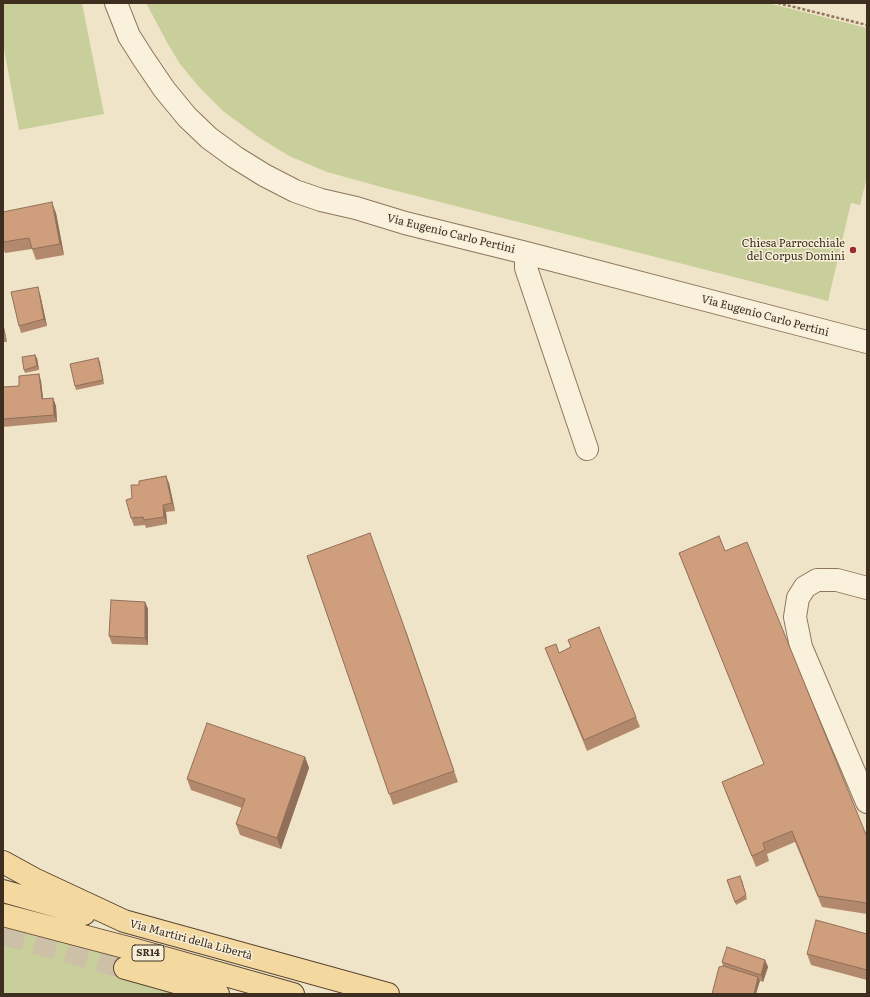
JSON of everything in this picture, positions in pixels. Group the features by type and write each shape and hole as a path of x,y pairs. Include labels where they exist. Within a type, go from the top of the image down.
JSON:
{"main road":[{"name":"Via Martiri della Libertà","path":"3,862 34,879 124,921 388,994"},
{"name":"SR14","path":"3,892 103,920 124,921"},
{"name":"SR14","path":"3,915 293,994"},
{"name":"SR14","path":"125,968 218,994"}],"street":[{"name":"Via Eugenio Carlo Pertini","path":"116,3 129,36 164,89 187,117 209,138 235,157 264,176 296,191 321,200 356,208 405,223 867,342"},
{"path":"526,253 526,268 587,449"},
{"path":"867,588 837,580 817,580 805,587 798,598 795,617 801,647 867,802"}],"path":[{"path":"778,3 867,25"},
{"path":"800,8 801,3"}],"green space":[{"path":"3,3 82,3 104,114 19,130 3,44"},
{"path":"146,3 768,3 867,28 867,177 860,205 851,203 828,301 385,188 327,172 289,156 260,138 224,112 199,87 180,64"},
{"path":"9,926 127,958 123,979 176,994 4,994 3,934 4,928"}],"building":[{"path":"52,202 60,244 32,249 29,238 3,242 3,212"},
{"path":"38,287 44,319 19,326 11,292"},
{"path":"35,355 37,366 24,370 22,357"},
{"path":"98,358 103,380 75,386 70,364"},
{"path":"39,374 42,399 53,398 54,415 3,419 3,387 19,386 19,376"},
{"path":"166,476 172,503 163,505 164,517 144,520 143,517 131,518 126,500 132,498 131,485 139,485 139,481"},
{"path":"370,533 454,771 389,794 307,556"},
{"path":"719,536 725,551 747,542 867,837 867,903 818,896 792,831 763,843 765,850 752,856 722,782 764,764 679,553"},
{"path":"111,600 145,602 145,638 109,636"},
{"path":"599,627 636,717 584,740 545,648 556,644 559,653 571,647 568,640"},
{"path":"207,723 305,757 277,838 236,824 245,799 187,779"},
{"path":"740,876 746,895 735,902 727,880"},
{"path":"816,920 867,934 867,970 807,954"},
{"path":"727,947 765,960 761,975 722,962"},
{"path":"723,966 758,977 754,994 712,994 719,967"}],"tunnel":[{"path":"3,934 125,968"}],"place":[{"name":"Chiesa Parrocchiale del Corpus Domini","path":"853,250"}]}
